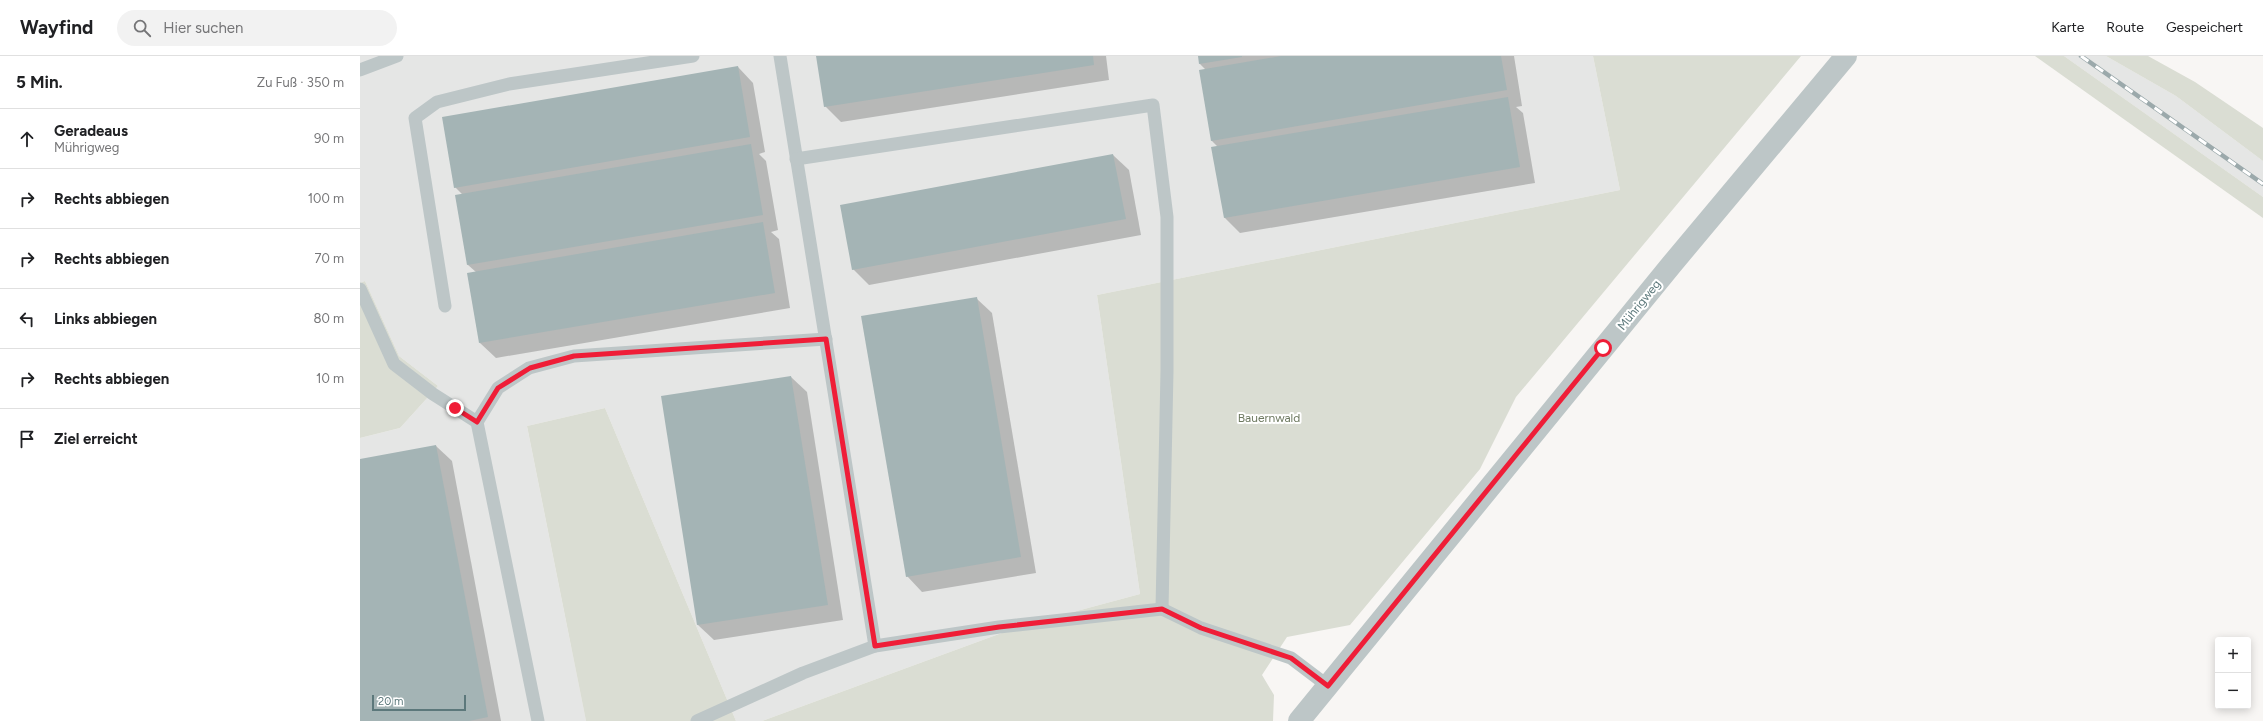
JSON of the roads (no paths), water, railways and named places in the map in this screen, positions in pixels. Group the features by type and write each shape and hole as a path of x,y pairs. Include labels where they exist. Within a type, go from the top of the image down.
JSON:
{"street":[{"name":"Mührigweg","path":"1299,721 1672,264 1846,56"}],"lane":[{"path":"360,70 397,56"},
{"path":"445,306 415,118 437,102 509,84 693,56"},
{"path":"780,56 875,646"},
{"path":"796,159 1153,105 1168,216 1168,371 1162,609"},
{"path":"360,289 394,364 433,394 477,422"},
{"path":"538,721 477,422 498,388 530,368 574,356 826,339"},
{"path":"697,721 803,673 875,646 999,627 1162,609 1201,628 1291,658 1328,686"}],"railway":[{"path":"2081,56 2263,184"}],"park label":[{"name":"Bauernwald","path":"1269,418"}]}
